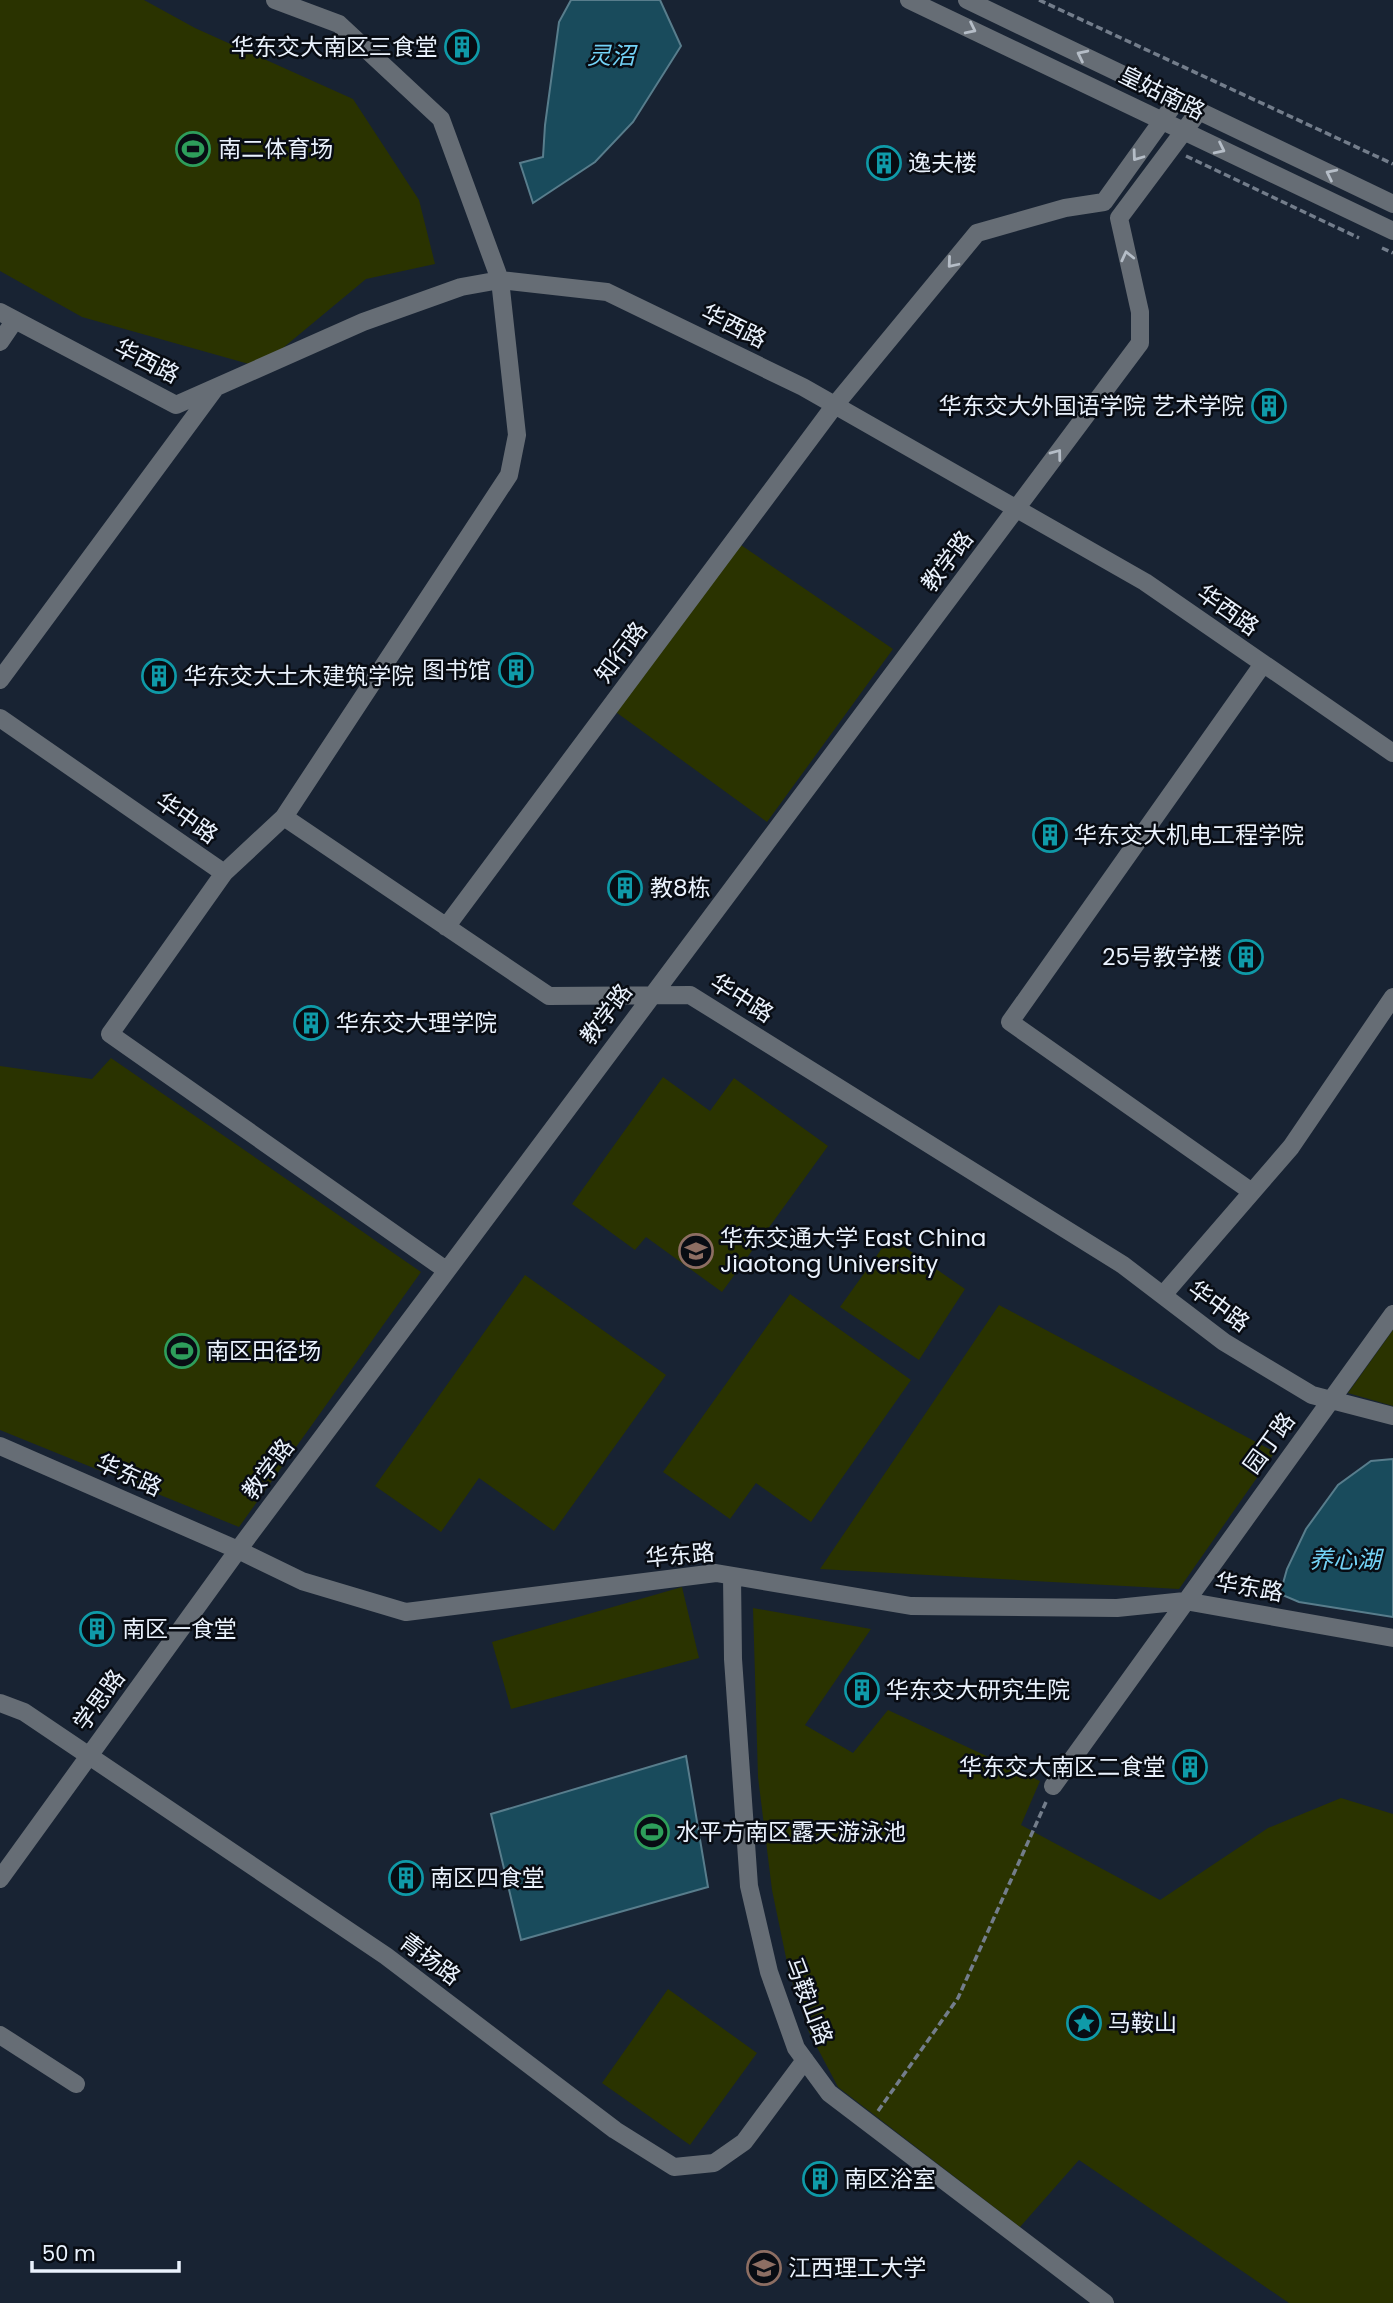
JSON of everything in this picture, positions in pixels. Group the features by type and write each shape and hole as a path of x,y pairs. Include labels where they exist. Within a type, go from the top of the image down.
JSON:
{"street":[{"path":"275,0 339,24 441,119 500,280 517,435 509,475 284,817"},
{"name":"皇姑南路","path":"909,0 1393,231"},
{"name":"皇姑南路","path":"967,0 1393,204"},
{"name":"知行路","path":"446,927 835,405 977,233 1065,208 1104,202 1178,100"},
{"name":"教学路","path":"238,1550 1139,343 1140,312 1119,218 1199,111"},
{"name":"华西路","path":"8,316 176,405 363,322 461,287 500,280 607,292 803,387 1145,582 1393,753"},
{"path":"0,342 8,316"},
{"path":"0,680 216,387"},
{"path":"1252,1192 1010,1022 1264,664"},
{"name":"华中路","path":"0,718 224,873 284,817 549,996 691,995 1123,1265 1224,1342 1312,1395 1393,1416"},
{"path":"224,873 110,1034 446,1270"},
{"path":"1163,1295 1291,1147 1393,997"},
{"name":"园丁路","path":"1053,1786 1393,1314"},
{"name":"华东路","path":"0,1446 238,1550 302,1581 407,1612 716,1573 911,1606 1117,1608 1185,1601 1393,1638"},
{"name":"学思路","path":"0,1879 238,1550"},
{"name":"马鞍山路","path":"732,1576 733,1659 750,1886 769,1972 796,2048 829,2093 1105,2303"},
{"name":"青扬路","path":"0,1703 24,1712 386,1956 615,2130 674,2167 714,2164 744,2142 804,2060"},
{"path":"0,2035 76,2084"}],"path":[{"path":"1039,0 1393,164"},
{"path":"1170,149 1368,242"},
{"path":"1381,248 1393,253"},
{"path":"869,2124 958,1998 1053,1786"}],"green space":[{"name":"南二体育场","path":"0,0 144,0 195,28 353,99 419,200 435,264 366,279 260,367 82,317 0,271"},
{"path":"738,543 893,649 767,822 613,710"},
{"name":"南区田径场","path":"111,1058 421,1272 239,1527 0,1430 0,1066 92,1079"},
{"path":"663,1077 710,1111 734,1078 828,1146 722,1292 646,1237 635,1250 572,1204"},
{"path":"890,1237 965,1289 919,1360 840,1307"},
{"path":"525,1275 666,1375 554,1531 479,1478 441,1532 375,1486"},
{"path":"790,1294 911,1380 811,1522 756,1483 730,1519 663,1472"},
{"path":"999,1305 1275,1452 1179,1589 820,1569"},
{"path":"1393,1330 1393,1406 1348,1393"},
{"path":"682,1587 699,1658 511,1709 492,1642"},
{"path":"753,1608 871,1629 805,1725 853,1753 888,1710 1040,1781 1021,1825 1160,1900 1268,1828 1341,1798 1393,1814 1393,2303 1289,2303 1079,2160 1020,2227 838,2087 809,2032 789,1972 772,1890 758,1777"},
{"path":"668,1989 757,2053 690,2145 602,2083"}],"water":[{"name":"灵沼","path":"571,0 660,0 681,46 633,122 595,162 533,203 520,163 543,157 559,22"},
{"name":"养心湖","path":"1393,1459 1393,1617 1299,1602 1280,1594 1287,1569 1306,1529 1338,1485 1371,1461"},
{"path":"686,1756 708,1887 521,1940 491,1814"}],"place":[{"name":"华东交大南区三食堂","path":"462,47"},
{"name":"南二体育场","path":"193,149"},
{"name":"逸夫楼","path":"884,163"},
{"name":"华东交大外国语学院 艺术学院","path":"1269,406"},
{"name":"图书馆","path":"516,670"},
{"name":"华东交大土木建筑学院","path":"159,676"},
{"name":"华东交大机电工程学院","path":"1050,835"},
{"name":"教8栋","path":"625,888"},
{"name":"25号教学楼","path":"1246,957"},
{"name":"华东交大理学院","path":"311,1023"},
{"name":"华东交通大学 East China Jiaotong University","path":"696,1251"},
{"name":"南区田径场","path":"182,1351"},
{"name":"南区一食堂","path":"97,1629"},
{"name":"华东交大研究生院","path":"862,1690"},
{"name":"华东交大南区二食堂","path":"1190,1767"},
{"name":"水平方南区露天游泳池","path":"652,1832"},
{"name":"南区四食堂","path":"406,1878"},
{"name":"马鞍山","path":"1084,2023"},
{"name":"南区浴室","path":"820,2179"},
{"name":"江西理工大学","path":"764,2268"}]}
